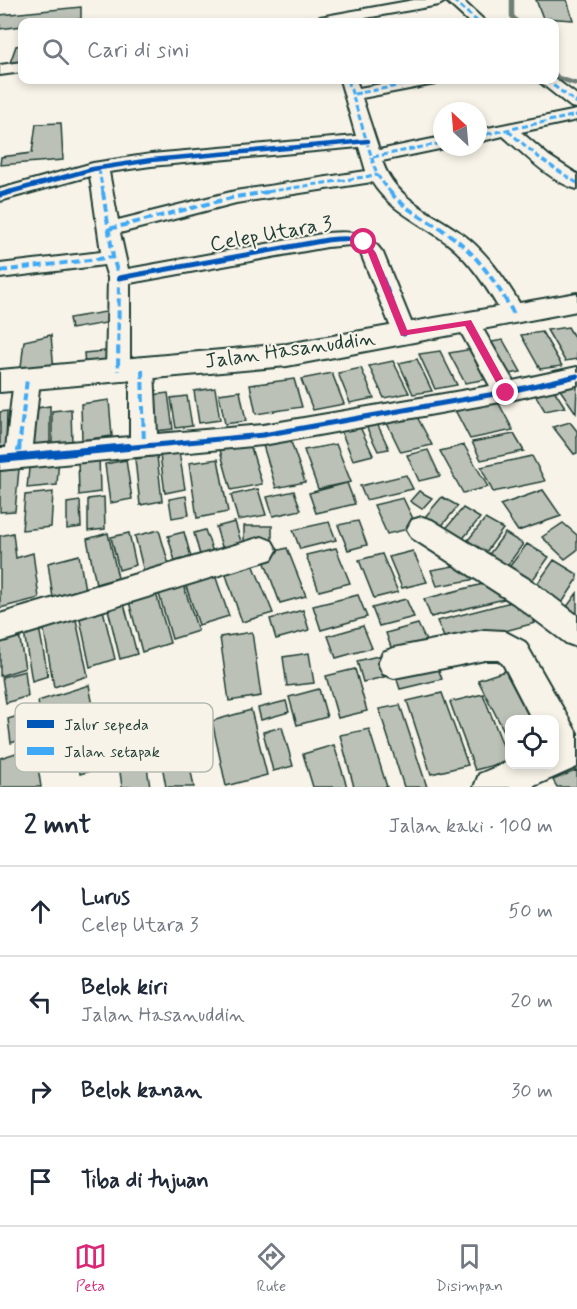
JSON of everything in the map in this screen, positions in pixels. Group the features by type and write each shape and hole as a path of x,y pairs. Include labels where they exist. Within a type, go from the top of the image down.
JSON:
{"main road":[{"name":"Jalan Hasanuddin","path":"14,380 287,355 577,302"}],"street":[{"path":"342,18 439,0"},
{"path":"453,0 473,18"},
{"path":"0,70 18,68"},
{"path":"385,84 351,87 372,158 383,186 407,209 454,238 478,260 514,314"},
{"path":"551,84 577,103"},
{"path":"487,134 577,115"},
{"path":"508,131 542,160 573,177"},
{"path":"109,229 372,158 433,145"},
{"path":"0,195 99,168 151,160 372,158"},
{"path":"99,168 144,447"},
{"name":"Celep Utara 3","path":"116,267 327,240 357,239 364,242 372,253 404,334"},
{"path":"0,271 116,267"},
{"path":"468,323 506,393"},
{"path":"14,380 9,458 263,435 506,393 577,376"},
{"path":"422,529 524,593 577,633"},
{"path":"0,628 262,550"},
{"path":"394,663 485,645 504,646 514,653 548,715"},
{"path":"492,787 560,751"}],"building":[{"path":"536,0 567,0 573,20 559,18 543,18"},
{"path":"81,7 81,18 18,18 18,27 0,29 0,15"},
{"path":"18,46 18,62 10,63"},
{"path":"61,123 63,160 0,165 1,157 32,153 36,124"},
{"path":"111,311 112,322 71,329 69,318"},
{"path":"568,327 577,342 577,359 565,361 547,330"},
{"path":"542,332 562,366 540,369 521,335"},
{"path":"51,335 54,372 20,376 24,341"},
{"path":"503,340 521,372 503,375 486,343"},
{"path":"472,349 488,379 465,383 449,353"},
{"path":"115,350 112,366 85,367 84,353"},
{"path":"440,351 457,385 435,389 419,354"},
{"path":"417,359 432,391 413,394 399,363"},
{"path":"393,361 409,393 384,398 369,366"},
{"path":"361,368 374,398 350,403 338,373"},
{"path":"332,373 344,404 313,410 301,379"},
{"path":"294,379 302,407 256,414 250,385"},
{"path":"573,380 577,386 576,413 556,384"},
{"path":"550,384 565,407 545,411 531,388"},
{"path":"215,388 220,420 199,423 194,391"},
{"path":"240,391 246,421 225,424 219,394"},
{"path":"168,393 173,429 147,432 144,396"},
{"path":"187,396 192,426 176,428 171,398"},
{"path":"109,400 112,436 82,440 81,404"},
{"path":"497,400 513,430 470,439 454,408"},
{"path":"50,406 50,445 25,449 25,410"},
{"path":"71,409 72,444 52,447 52,411"},
{"path":"7,411 6,450 0,451 0,412"},
{"path":"414,411 432,445 401,452 384,417"},
{"path":"374,417 389,449 378,451 363,420"},
{"path":"570,422 577,431 577,453 574,454 553,427"},
{"path":"360,427 373,455 353,460 341,431"},
{"path":"514,434 524,451 481,460 472,442"},
{"path":"289,436 305,482 276,488 262,442"},
{"path":"250,444 262,484 231,490 220,450"},
{"path":"336,444 351,482 318,489 304,450"},
{"path":"464,445 488,487 463,493 440,451"},
{"path":"428,450 440,476 419,481 407,455"},
{"path":"179,452 185,489 165,493 160,455"},
{"path":"99,455 100,492 79,495 78,458"},
{"path":"59,456 57,485 27,488 30,459"},
{"path":"157,456 162,501 140,505 135,459"},
{"path":"532,456 545,481 493,492 481,467"},
{"path":"218,459 228,512 197,518 189,463"},
{"path":"126,460 132,499 110,503 105,464"},
{"path":"19,469 15,511 0,512 0,471"},
{"path":"406,475 413,489 366,500 360,486"},
{"path":"347,483 355,504 316,513 309,493"},
{"path":"258,489 266,515 238,520 231,495"},
{"path":"543,490 561,516 518,531 500,505"},
{"path":"294,491 301,510 273,516 267,497"},
{"path":"419,491 432,498 422,509 410,501"},
{"path":"53,492 51,527 22,530 25,495"},
{"path":"186,496 189,515 172,518 169,499"},
{"path":"104,497 105,529 88,531 88,499"},
{"path":"442,497 458,506 440,528 424,518"},
{"path":"403,498 417,527 387,534 374,505"},
{"path":"80,501 81,527 67,529 67,503"},
{"path":"463,508 480,518 460,542 443,532"},
{"path":"485,519 503,529 483,556 464,545"},
{"path":"358,521 367,545 348,550 338,525"},
{"path":"235,522 242,545 223,550 216,527"},
{"path":"329,522 336,540 300,549 293,530"},
{"path":"563,523 577,535 577,550 565,559 542,537"},
{"path":"244,526 272,526 272,541 244,542"},
{"path":"159,530 169,565 144,572 135,536"},
{"path":"205,530 213,552 200,555 194,533"},
{"path":"184,532 191,557 175,561 168,536"},
{"path":"13,533 16,558 33,553 39,598 0,608 0,536"},
{"path":"108,533 118,578 96,584 87,539"},
{"path":"129,533 136,565 119,570 111,537"},
{"path":"505,533 523,544 505,569 487,557"},
{"path":"527,544 549,557 529,585 506,571"},
{"path":"287,548 306,596 280,603 262,555"},
{"path":"336,548 350,583 319,591 306,555"},
{"path":"413,551 427,582 402,588 389,557"},
{"path":"382,554 398,592 374,598 359,560"},
{"path":"79,555 85,590 53,598 48,563"},
{"path":"554,560 577,574 577,580 562,603 535,587"},
{"path":"470,563 477,579 437,586 431,570"},
{"path":"253,564 273,613 242,622 225,572"},
{"path":"215,575 229,616 199,625 185,583"},
{"path":"182,580 198,631 172,639 157,587"},
{"path":"495,581 504,599 431,617 424,599"},
{"path":"154,586 170,643 142,652 127,594"},
{"path":"577,593 577,615 566,608"},
{"path":"358,595 367,617 321,630 313,606"},
{"path":"406,599 414,617 379,626 372,608"},
{"path":"523,599 535,623 448,646 437,621"},
{"path":"123,600 137,654 120,659 107,605"},
{"path":"101,602 115,659 90,667 78,610"},
{"path":"303,610 309,630 276,639 270,619"},
{"path":"75,615 88,676 54,687 43,625"},
{"path":"38,622 48,676 32,681 23,626"},
{"path":"418,624 427,643 393,653 386,633"},
{"path":"363,626 372,648 336,658 328,636"},
{"path":"252,632 261,696 229,701 220,637"},
{"path":"19,634 25,668 0,676 0,640"},
{"path":"309,653 314,683 287,686 283,657"},
{"path":"382,655 388,676 363,682 357,661"},
{"path":"434,658 442,679 400,689 393,667"},
{"path":"355,669 367,711 338,718 326,676"},
{"path":"25,671 28,696 6,703 2,677"},
{"path":"505,671 528,715 505,715 505,733 478,680"},
{"path":"89,685 92,703 38,703 38,701"},
{"path":"319,689 327,717 297,725 289,697"},
{"path":"442,693 468,765 431,774 407,701"},
{"path":"483,694 505,751 505,762 475,770 450,702"},
{"path":"286,701 289,712 261,720 258,708"},
{"path":"400,705 427,787 404,787 379,709"},
{"path":"251,710 267,775 226,786 213,721"},
{"path":"15,717 15,742 11,743 8,719"},
{"path":"282,727 293,766 273,771 263,732"},
{"path":"369,729 387,787 354,787 340,735"},
{"path":"334,745 347,787 313,787 303,754"},
{"path":"15,753 15,772 39,772 41,787 0,787 0,758"},
{"path":"577,770 577,787 557,787 553,780"},
{"path":"120,772 148,772 150,787 122,787"},
{"path":"163,772 191,772 194,787 166,787"}],"waterway":[{"path":"512,0 514,18"},
{"path":"559,78 577,84"}],"marked path":[{"path":"453,0 473,18"},
{"path":"349,84 377,175 384,186 402,204 454,238 472,254 495,283 514,314"},
{"path":"354,94 408,84"},
{"path":"551,84 577,103"},
{"path":"487,134 577,115"},
{"path":"508,131 542,160 577,183"},
{"path":"373,157 433,145"},
{"path":"99,169 113,257 119,278 118,371"},
{"path":"109,229 235,197 377,175"},
{"path":"0,271 113,257"},
{"path":"141,447 144,447 142,369"},
{"path":"18,457 27,379"}],"cycle path":[{"path":"0,195 93,169 151,160 368,141"},
{"path":"119,278 327,240 352,238 362,242 372,253 404,334"},
{"path":"0,459 263,435 506,392 577,376"}],"route":[{"path":"364,242 372,253 404,334 468,323 506,393"}]}
